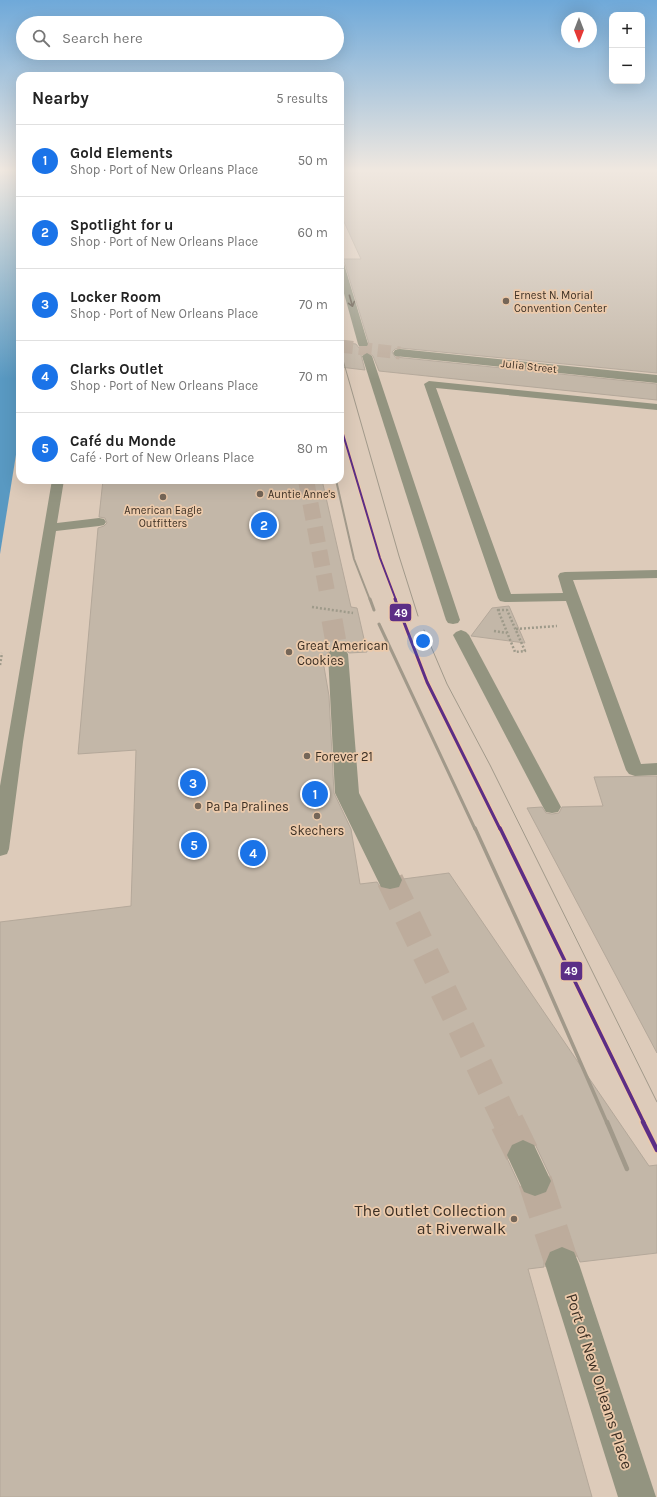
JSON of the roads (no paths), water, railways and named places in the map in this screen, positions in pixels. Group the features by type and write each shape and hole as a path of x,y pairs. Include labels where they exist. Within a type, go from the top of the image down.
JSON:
{"street":[{"name":"Julia Street","path":"400,353 657,379"},
{"path":"338,654 347,793 390,880"},
{"name":"Port of New Orleans Place","path":"562,1264 637,1497"}],"lane":[{"path":"344,278 365,350 453,620"},
{"path":"572,596 505,598 429,384 657,407"},
{"path":"0,849 15,742 57,484"},
{"path":"50,528 99,522"},
{"path":"657,574 565,576 635,770 657,769"},
{"path":"461,635 552,807"}],"water":[{"path":"0,239 16,239 16,455 0,554"}],"tunnel":[{"path":"344,346 400,353"},
{"path":"307,484 328,597"},
{"path":"332,620 338,654"},
{"path":"390,880 507,1123"},
{"path":"507,1122 523,1155"},
{"path":"535,1181 562,1264"}],"tram line":[{"path":"344,364 399,556 418,616"},
{"path":"424,630 447,684 490,765 657,1102"}],"railway":[{"path":"337,484 354,559 370,600"},
{"path":"370,599 374,610"},
{"path":"379,624 475,829"},
{"path":"475,828 543,977 607,1123"},
{"path":"607,1122 627,1169"}],"place":[{"name":"Ernest N. Morial Convention Center","path":"506,301"},
{"name":"Auntie Anne's","path":"260,494"},
{"name":"American Eagle Outfitters","path":"163,497"},
{"name":"Spotlight for u","path":"264,525"},
{"name":"Great American Cookies","path":"289,652"},
{"name":"Forever 21","path":"307,756"},
{"name":"Locker Room","path":"193,783"},
{"name":"Gold Elements","path":"315,794"},
{"name":"Pa Pa Pralines","path":"198,806"},
{"name":"Skechers","path":"317,816"},
{"name":"Café du Monde","path":"194,845"},
{"name":"Clarks Outlet","path":"253,853"},
{"name":"The Outlet Collection at Riverwalk","path":"514,1219"}]}
